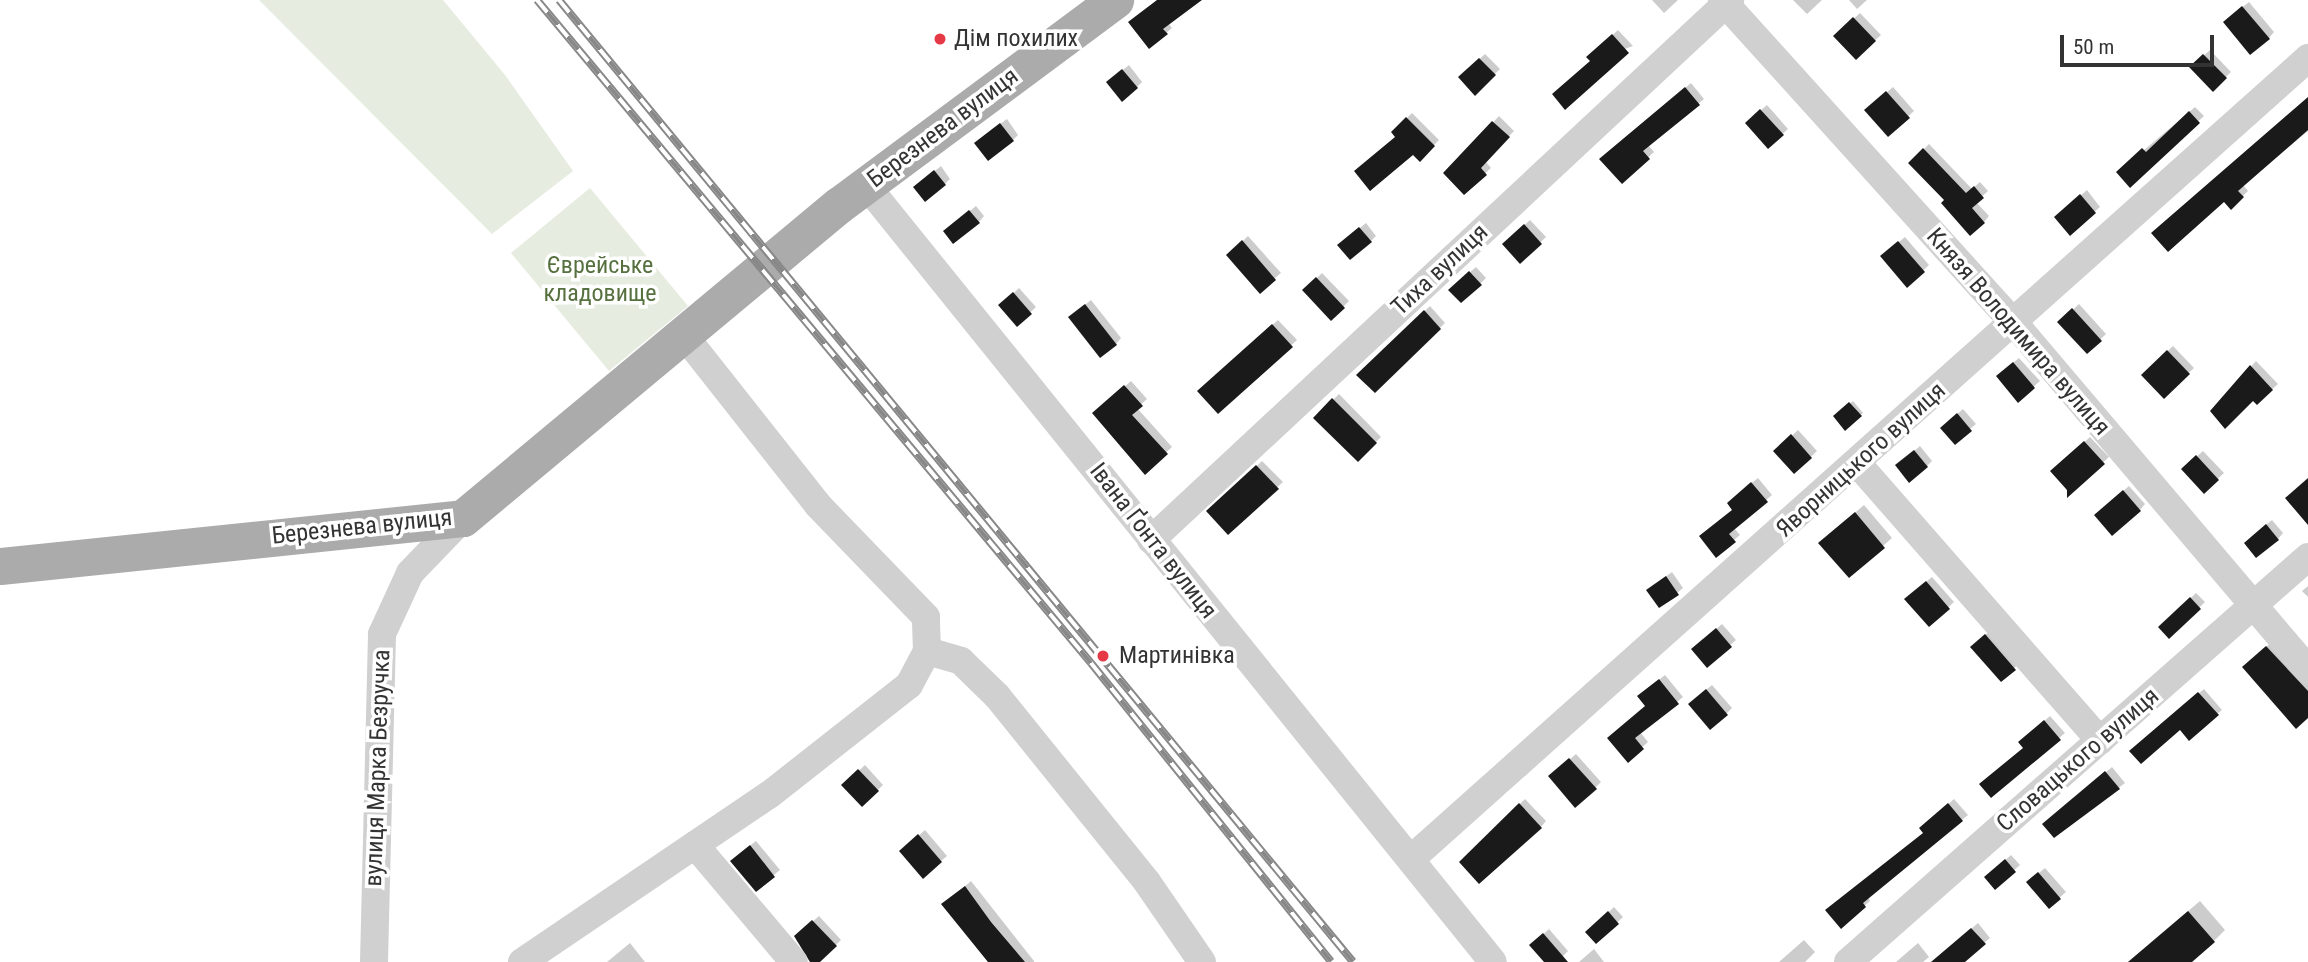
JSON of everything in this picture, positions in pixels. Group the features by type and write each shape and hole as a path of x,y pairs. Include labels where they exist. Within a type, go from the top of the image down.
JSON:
{"main road":[{"name":"Березнева вулиця","path":"0,566 463,517 866,185 1115,0"}],"street":[{"name":"Князя Володимира вулиця","path":"1725,1 2015,324 2252,608 2308,669"},
{"name":"Тиха вулиця","path":"1151,540 1725,1"},
{"name":"Яворницького вулиця","path":"1411,859 2015,324 2308,58"},
{"name":"Івана Ґонта вулиця","path":"866,185 1493,962"},
{"path":"522,962 769,795 909,685 928,651 926,617 818,505 683,334"},
{"path":"1857,463 2100,741"},
{"name":"вулиця Марка Безручка","path":"374,962 382,634 410,573 463,517"},
{"name":"Словацького вулиця","path":"1848,962 2308,557"},
{"path":"928,651 961,661 997,696 1147,882 1202,962"},
{"path":"695,845 794,962"}],"green space":[{"path":"259,0 443,0 505,75 573,171 492,234"},
{"name":"Єврейське кладовище","path":"590,188 688,306 609,371 511,253"}],"building":[{"path":"1157,0 1202,0 1163,29 1168,34 1149,49 1128,22"},
{"path":"2242,6 2270,39 2250,55 2223,22"},
{"path":"1853,17 1876,41 1856,60 1833,36"},
{"path":"1612,34 1629,53 1565,110 1552,94 1590,61 1586,57"},
{"path":"2203,54 2227,78 2213,92 2189,67"},
{"path":"1479,58 1496,75 1475,96 1458,77"},
{"path":"1122,69 1138,88 1122,102 1106,82"},
{"path":"1685,87 1700,105 1643,151 1650,159 1622,184 1599,159"},
{"path":"1886,91 1910,118 1888,137 1864,110"},
{"path":"2308,97 2308,130 2238,191 2244,197 2231,210 2224,202 2168,252 2151,233"},
{"path":"1760,109 1784,135 1768,149 1745,123"},
{"path":"2189,111 2200,123 2130,188 2116,172 2142,148 2146,152"},
{"path":"1406,117 1435,146 1420,162 1413,155 1370,191 1354,171 1395,137 1391,132"},
{"path":"1492,121 1510,137 1481,168 1487,175 1464,195 1443,173"},
{"path":"1000,123 1014,141 988,161 974,143"},
{"path":"1923,148 1966,193 1974,186 1984,198 1972,208 1985,223 1970,236 1941,203 1944,200 1908,163"},
{"path":"934,170 946,185 925,202 913,187"},
{"path":"2080,194 2096,213 2070,236 2054,217"},
{"path":"969,210 980,223 953,244 943,231"},
{"path":"1524,224 1542,244 1520,264 1502,244"},
{"path":"1359,227 1372,242 1350,260 1337,245"},
{"path":"1242,240 1276,280 1260,294 1226,255"},
{"path":"1898,241 1925,272 1907,288 1880,256"},
{"path":"1469,271 1482,285 1461,303 1448,290"},
{"path":"1316,277 1345,308 1331,321 1302,290"},
{"path":"1013,292 1032,314 1017,327 998,305"},
{"path":"1085,304 1117,345 1100,358 1068,317"},
{"path":"2072,308 2102,341 2087,354 2057,322"},
{"path":"1424,310 1441,329 1375,393 1356,375"},
{"path":"1272,324 1293,347 1218,414 1197,391"},
{"path":"2167,350 2190,374 2164,399 2141,375"},
{"path":"2013,362 2035,388 2018,403 1996,376"},
{"path":"2250,365 2273,390 2257,405 2253,401 2225,429 2210,411"},
{"path":"1124,385 1143,406 1132,415 1168,454 1145,475 1092,413"},
{"path":"1332,398 1377,443 1358,462 1313,418"},
{"path":"1849,402 1862,416 1845,431 1833,416"},
{"path":"1957,413 1972,431 1955,445 1940,428"},
{"path":"1791,434 1812,458 1794,474 1773,451"},
{"path":"2084,441 2105,464 2067,498 2067,490 2050,471"},
{"path":"1914,450 1928,467 1909,483 1895,465"},
{"path":"2196,455 2219,480 2204,494 2181,469"},
{"path":"1256,465 1279,489 1228,535 1206,511"},
{"path":"2308,478 2308,525 2285,498"},
{"path":"1751,482 1768,502 1729,534 1736,542 1716,558 1699,536 1732,510 1727,503"},
{"path":"2123,490 2141,511 2112,536 2094,515"},
{"path":"1855,512 1885,548 1849,578 1818,543"},
{"path":"2266,524 2279,540 2256,558 2244,543"},
{"path":"1666,576 1679,595 1659,608 1646,590"},
{"path":"1926,581 1950,609 1929,627 1904,599"},
{"path":"2190,597 2201,609 2169,639 2158,627"},
{"path":"1716,628 1732,647 1707,668 1691,649"},
{"path":"1985,634 2016,670 2001,682 1970,647"},
{"path":"2266,646 2308,691 2308,718 2296,729 2242,667"},
{"path":"1659,679 1679,704 1635,738 1644,749 1628,763 1607,738 1645,706 1637,696"},
{"path":"1706,689 1728,715 1710,730 1688,704"},
{"path":"2198,692 2219,715 2189,741 2180,730 2141,764 2129,751"},
{"path":"2044,720 2061,740 1991,798 1979,784 2023,748 2018,742"},
{"path":"1569,758 1597,789 1575,808 1548,776"},
{"path":"858,769 879,791 862,807 841,785"},
{"path":"2105,771 2120,789 2054,838 2042,824"},
{"path":"1519,803 1542,828 1479,884 1459,862"},
{"path":"1948,803 1963,821 1863,903 1866,907 1841,929 1825,910 1923,833 1919,828"},
{"path":"918,834 942,862 923,879 899,851"},
{"path":"750,845 775,877 756,892 730,861"},
{"path":"2005,859 2016,872 1995,890 1984,877"},
{"path":"2038,872 2061,899 2049,909 2026,882"},
{"path":"965,886 1025,962 988,962 941,904"},
{"path":"1608,911 1619,924 1596,944 1585,932"},
{"path":"2188,911 2215,942 2192,962 2128,962"},
{"path":"812,920 837,946 820,962 810,962 794,936"},
{"path":"1971,928 1986,944 1965,962 1931,962"},
{"path":"1543,933 1568,962 1544,962 1529,945"}],"railway":[{"path":"537,0 1091,663 1331,962"},
{"path":"559,0 1353,962"}],"place":[{"name":"Дiм похилих","path":"940,39"},
{"name":"Мартинівка","path":"1103,656"}]}
